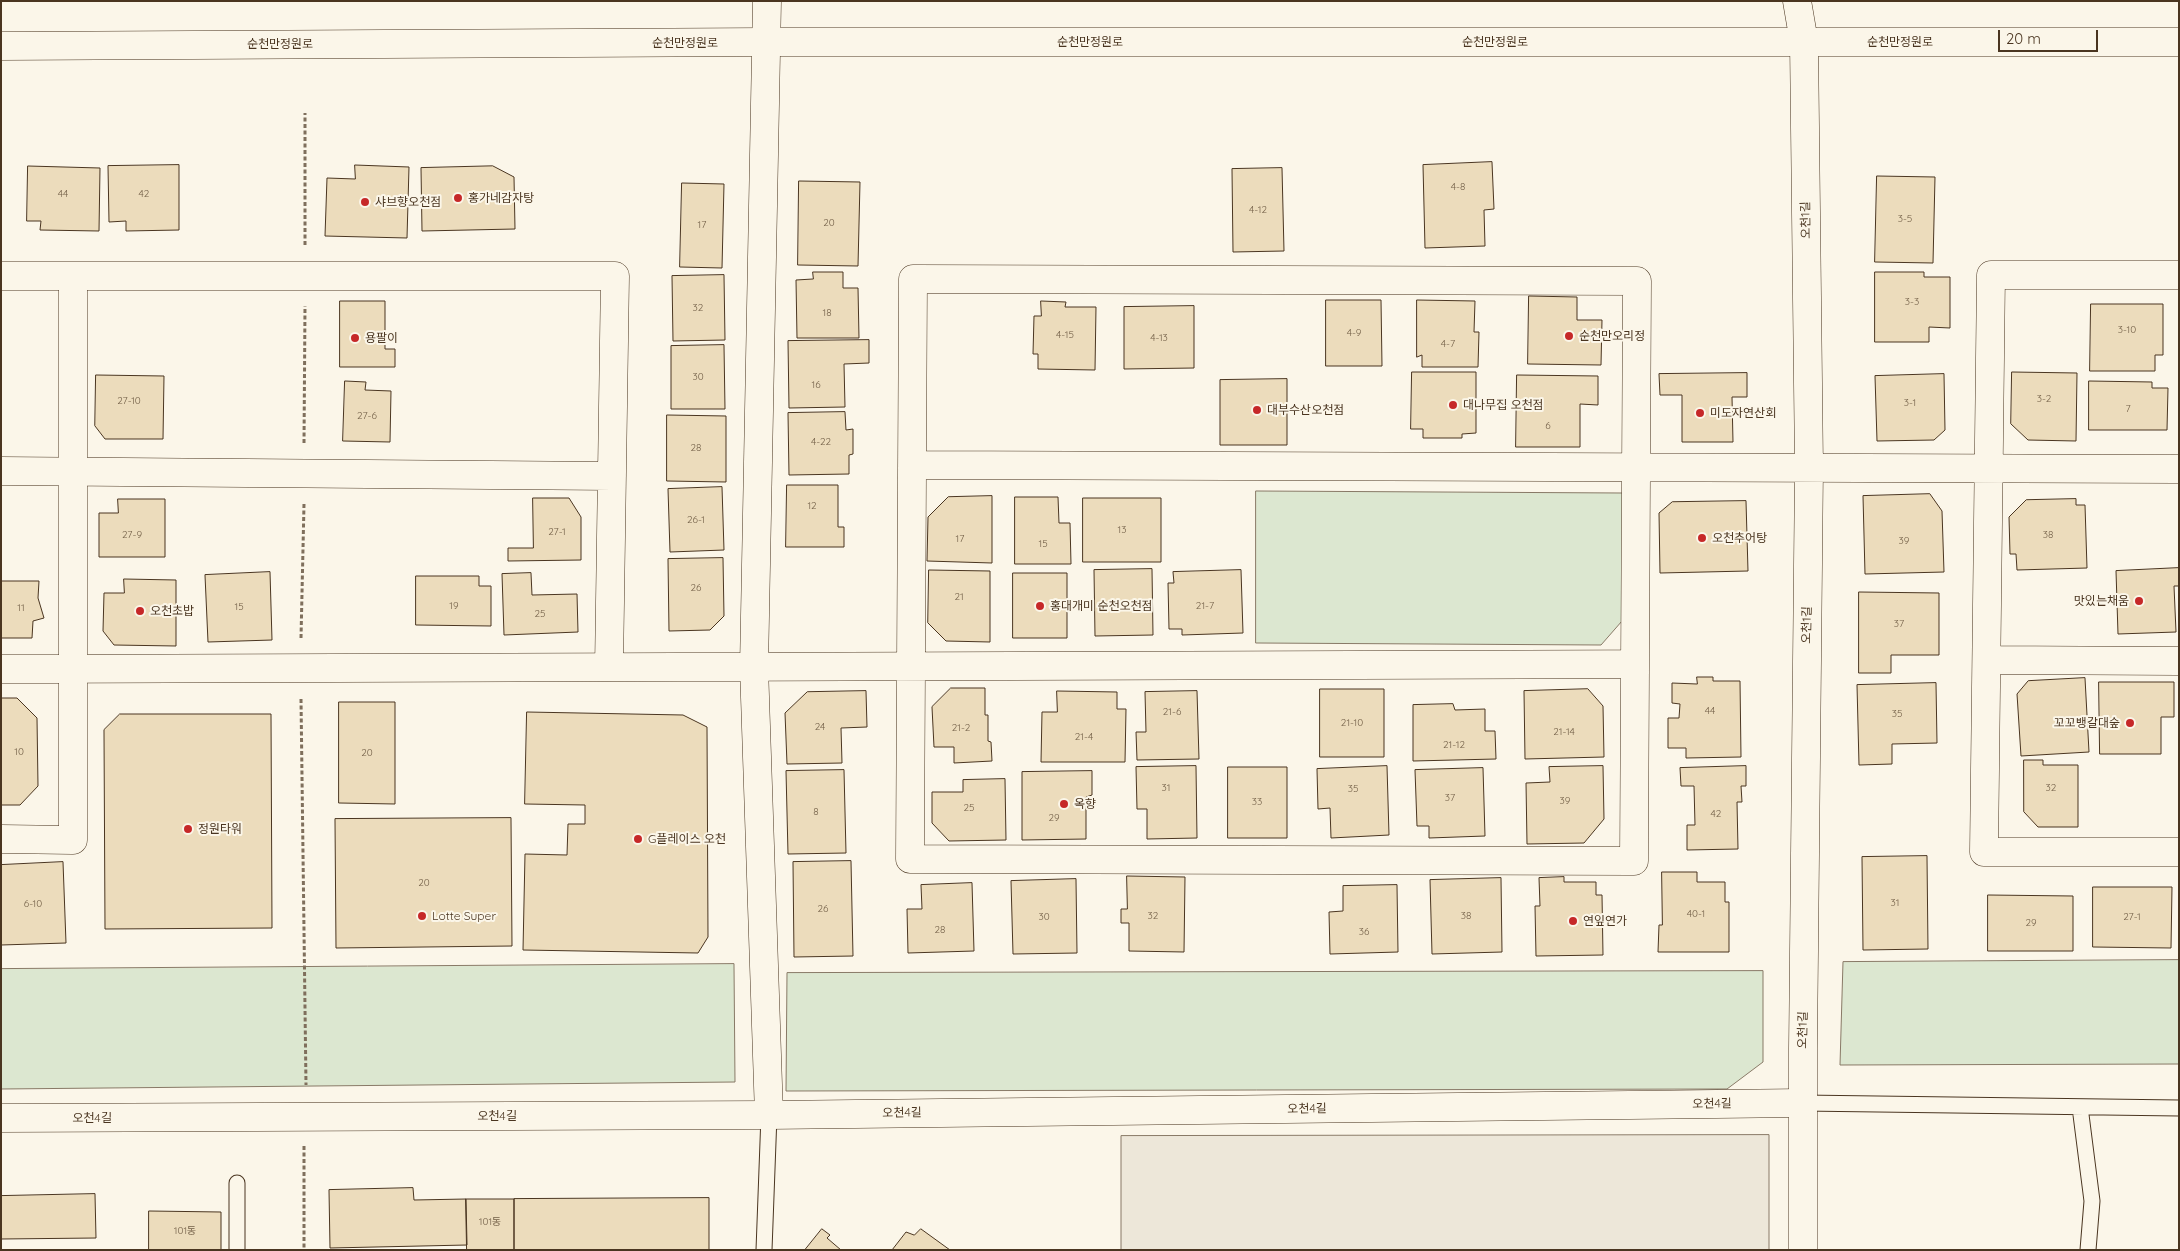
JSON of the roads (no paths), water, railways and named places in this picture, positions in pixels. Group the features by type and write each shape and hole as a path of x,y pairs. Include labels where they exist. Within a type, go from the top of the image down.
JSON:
{"street":[{"path":"767,1 754,667 769,1115"},
{"name":"오천1길","path":"1797,1 1804,42 1809,468 1802,1103 1804,1250"},
{"name":"순천만정원로","path":"1,46 767,42 2179,42"},
{"path":"2179,275 1991,275 1984,852 2179,852"},
{"path":"1,276 615,276 609,667"},
{"path":"1,839 73,840 73,276"},
{"path":"913,279 1637,281 1636,467 1634,861 910,859 913,279"},
{"path":"912,465 2179,469"},
{"path":"1,471 612,476"},
{"path":"1987,660 2179,661"},
{"path":"1,669 911,668 1634,664"},
{"name":"오천4길","path":"1,1118 769,1115 1802,1103"}],"lane":[{"path":"1802,1103 2179,1108"},
{"path":"2080,1107 2092,1201 2088,1250"},
{"path":"764,1250 769,1115"},
{"path":"237,1183 237,1250"}],"place":[{"name":"홍가네감자탕","path":"458,198"},
{"name":"샤브향오천점","path":"365,202"},
{"name":"순천만오리정","path":"1569,336"},
{"name":"용팔이","path":"355,338"},
{"name":"대나무집 오천점","path":"1453,405"},
{"name":"대부수산오천점","path":"1257,410"},
{"name":"미도자연산회","path":"1700,413"},
{"name":"오천추어탕","path":"1702,538"},
{"name":"맛있는채움","path":"2139,601"},
{"name":"홍대개미 순천오천점","path":"1040,606"},
{"name":"오천초밥","path":"140,611"},
{"name":"꼬꼬뱅갈대숲","path":"2130,723"},
{"name":"옥향","path":"1064,804"},
{"name":"정원타워","path":"188,829"},
{"name":"G플레이스 오천","path":"638,839"},
{"name":"Lotte Super","path":"422,916"},
{"name":"연잎연가","path":"1573,921"}]}
